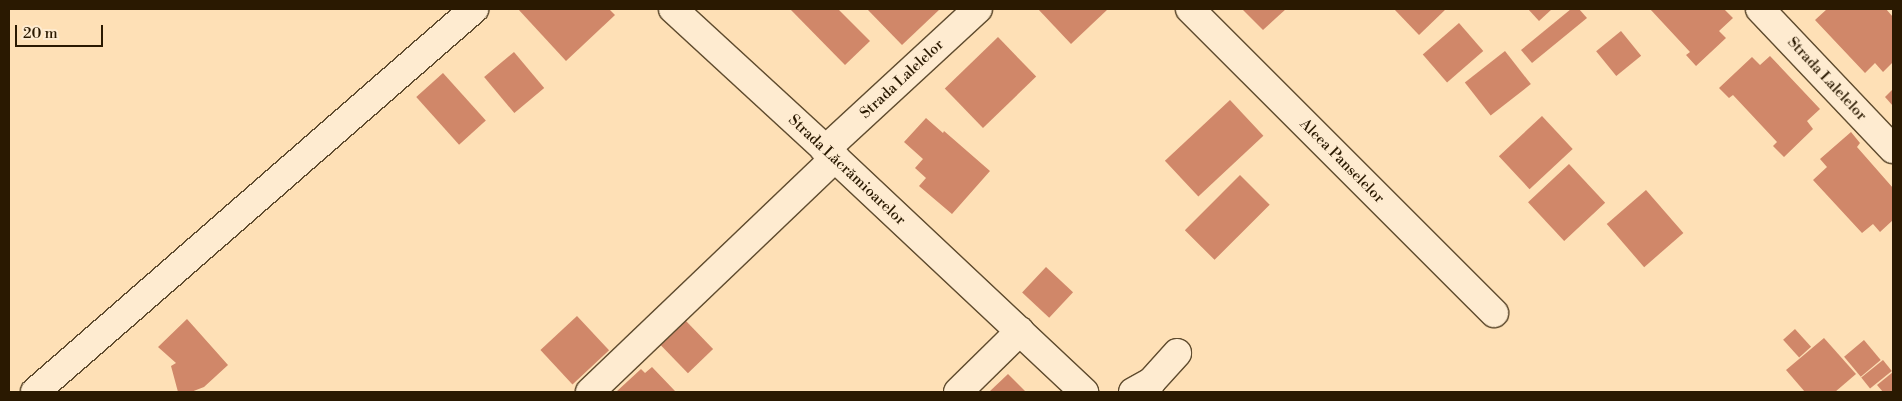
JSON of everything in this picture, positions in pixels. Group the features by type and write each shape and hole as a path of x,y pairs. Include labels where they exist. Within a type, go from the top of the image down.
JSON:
{"street":[{"path":"35,392 474,9"},
{"name":"Strada Lăcrămioarelor","path":"673,9 1084,392"},
{"name":"Strada Lalelelor","path":"590,392 978,9"},
{"name":"Aleea Panselelor","path":"1190,9 1494,313"},
{"name":"Strada Lalelelor","path":"1760,9 1893,150"},
{"path":"958,392 1020,331"},
{"path":"1133,392 1151,382 1177,354"}],"building":[{"path":"518,9 609,9 615,15 566,61"},
{"path":"790,9 838,9 870,41 845,65"},
{"path":"867,9 940,9 902,45"},
{"path":"1038,9 1108,9 1071,44"},
{"path":"1242,9 1286,9 1263,30"},
{"path":"1394,9 1446,9 1419,35"},
{"path":"1528,9 1552,9 1539,21"},
{"path":"1571,9 1579,9 1587,18 1532,63 1521,50"},
{"path":"1650,9 1724,9 1733,18 1719,31 1726,38 1696,66 1686,55 1690,52"},
{"path":"1827,9 1886,9 1893,17 1893,62 1883,72 1875,63 1865,73 1815,20"},
{"path":"1459,23 1483,51 1447,82 1423,54"},
{"path":"1621,31 1641,56 1616,76 1596,51"},
{"path":"998,37 1036,77 983,128 945,88"},
{"path":"1505,51 1531,84 1491,115 1465,82"},
{"path":"514,52 544,88 514,113 484,77"},
{"path":"1770,56 1820,109 1807,121 1813,129 1784,157 1773,146 1777,142 1733,95 1729,98 1719,88 1752,57 1760,65"},
{"path":"443,73 486,121 459,145 416,97"},
{"path":"1893,89 1893,106 1885,97"},
{"path":"1230,100 1263,136 1198,197 1165,161"},
{"path":"1542,116 1573,149 1530,189 1499,156"},
{"path":"926,118 990,171 952,214 919,186 926,178 915,168 923,159 904,142"},
{"path":"1851,132 1860,143 1857,147 1893,188 1893,220 1880,232 1873,224 1862,233 1813,180 1827,167 1820,159"},
{"path":"1569,164 1605,203 1564,241 1528,202"},
{"path":"1240,175 1270,205 1215,260 1185,230"},
{"path":"1646,190 1683,233 1644,267 1607,224"},
{"path":"1046,267 1073,292 1049,318 1022,293"},
{"path":"577,316 609,350 572,384 540,350"},
{"path":"187,319 228,365 204,387 191,392 178,392 171,366 176,363 158,347"},
{"path":"686,321 713,349 688,373 661,345"},
{"path":"1795,329 1811,347 1799,358 1783,340"},
{"path":"1824,338 1856,374 1835,392 1805,392 1786,370"},
{"path":"1864,340 1881,360 1861,377 1844,357"},
{"path":"1883,360 1892,371 1870,389 1861,378"},
{"path":"652,367 675,391 616,392 641,369 645,373"},
{"path":"1893,372 1893,392 1883,392 1877,385"},
{"path":"1008,374 1026,392 989,392"}]}
